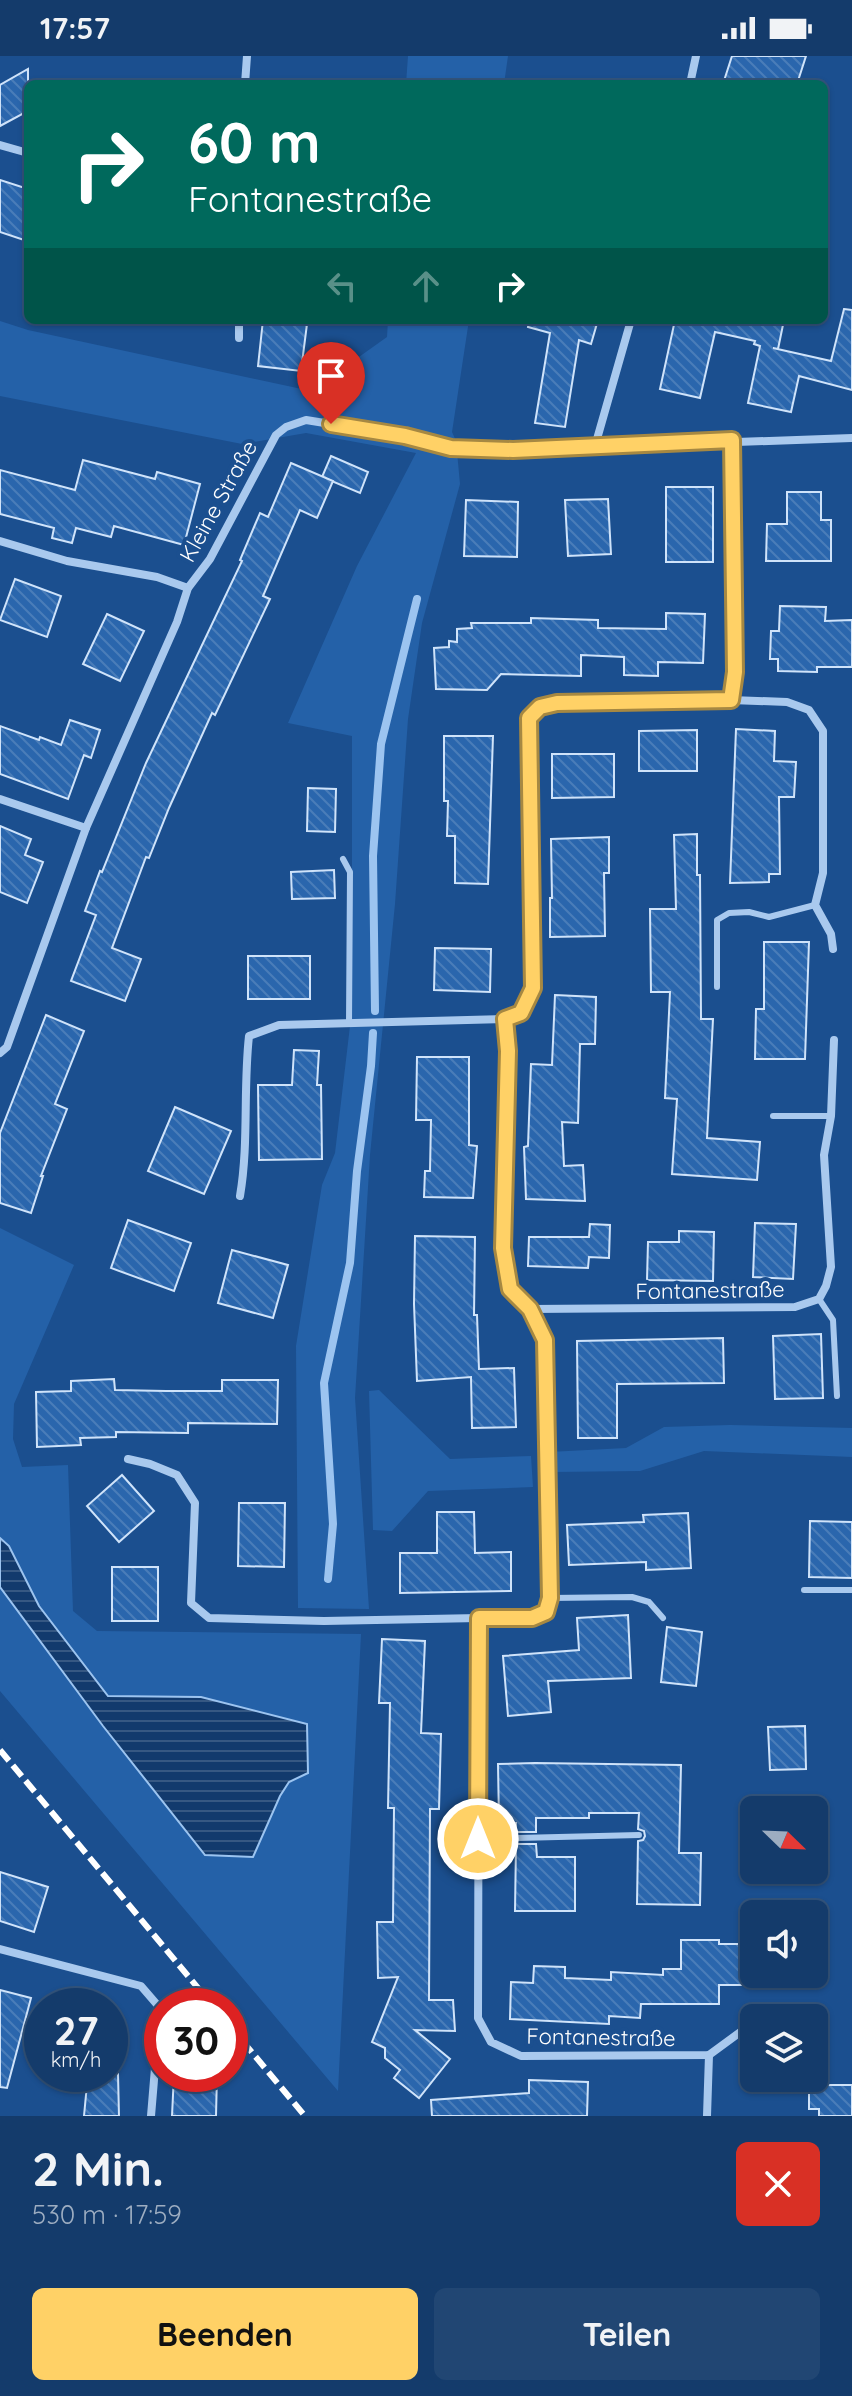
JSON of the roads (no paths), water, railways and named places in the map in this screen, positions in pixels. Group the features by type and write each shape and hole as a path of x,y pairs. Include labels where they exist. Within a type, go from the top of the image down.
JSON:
{"street":[{"path":"245,80 247,56"},
{"path":"691,80 696,56"},
{"path":"0,145 24,152"},
{"path":"239,324 239,338"},
{"path":"595,446 630,324"},
{"name":"Kleine Straße","path":"0,541 67,561 157,577 188,588 210,559 276,435 306,420 405,436 451,448 513,450 852,438"},
{"path":"731,700 735,672 732,440"},
{"path":"0,1053 7,1047 86,828 177,622 188,588"},
{"path":"240,1196 245,1165 249,1036 279,1025 505,1019 521,1013 533,988 529,718 540,707 557,703 731,700 787,702 809,710 823,731 823,873 815,905 831,934 833,949"},
{"path":"0,799 86,828"},
{"path":"128,1459 177,1475 195,1503 191,1603 209,1618 324,1621 532,1618 546,1612 550,1598 545,1340 530,1309 510,1289 503,1248 508,1051 505,1019"},
{"path":"819,1299 831,1267 824,1155 831,1116 834,1040"},
{"name":"Fontanestraße","path":"530,1309 795,1307 819,1299"},
{"name":"Fontanestraße","path":"479,1618 478,2018 491,2042 521,2056 709,2055"},
{"path":"0,1949 141,1986 160,2008 151,2116"},
{"path":"707,2116 709,2055 740,2032"}],"lane":[{"path":"343,859 350,872 349,1023"},
{"path":"717,987 717,920 729,913 749,912 769,917 815,905"},
{"path":"773,1116 831,1116"},
{"path":"819,1299 833,1320 837,1396"},
{"path":"804,1590 852,1590"},
{"path":"550,1598 632,1597 649,1602 663,1618"},
{"path":"478,1839 639,1835"}],"waterway":[{"path":"375,1011 373,856 381,744 417,599"},
{"path":"328,1579 333,1524 324,1383 350,1263 373,1033"}],"railway":[{"path":"0,1750 198,1988"},
{"path":"248,2048 305,2116"}]}
